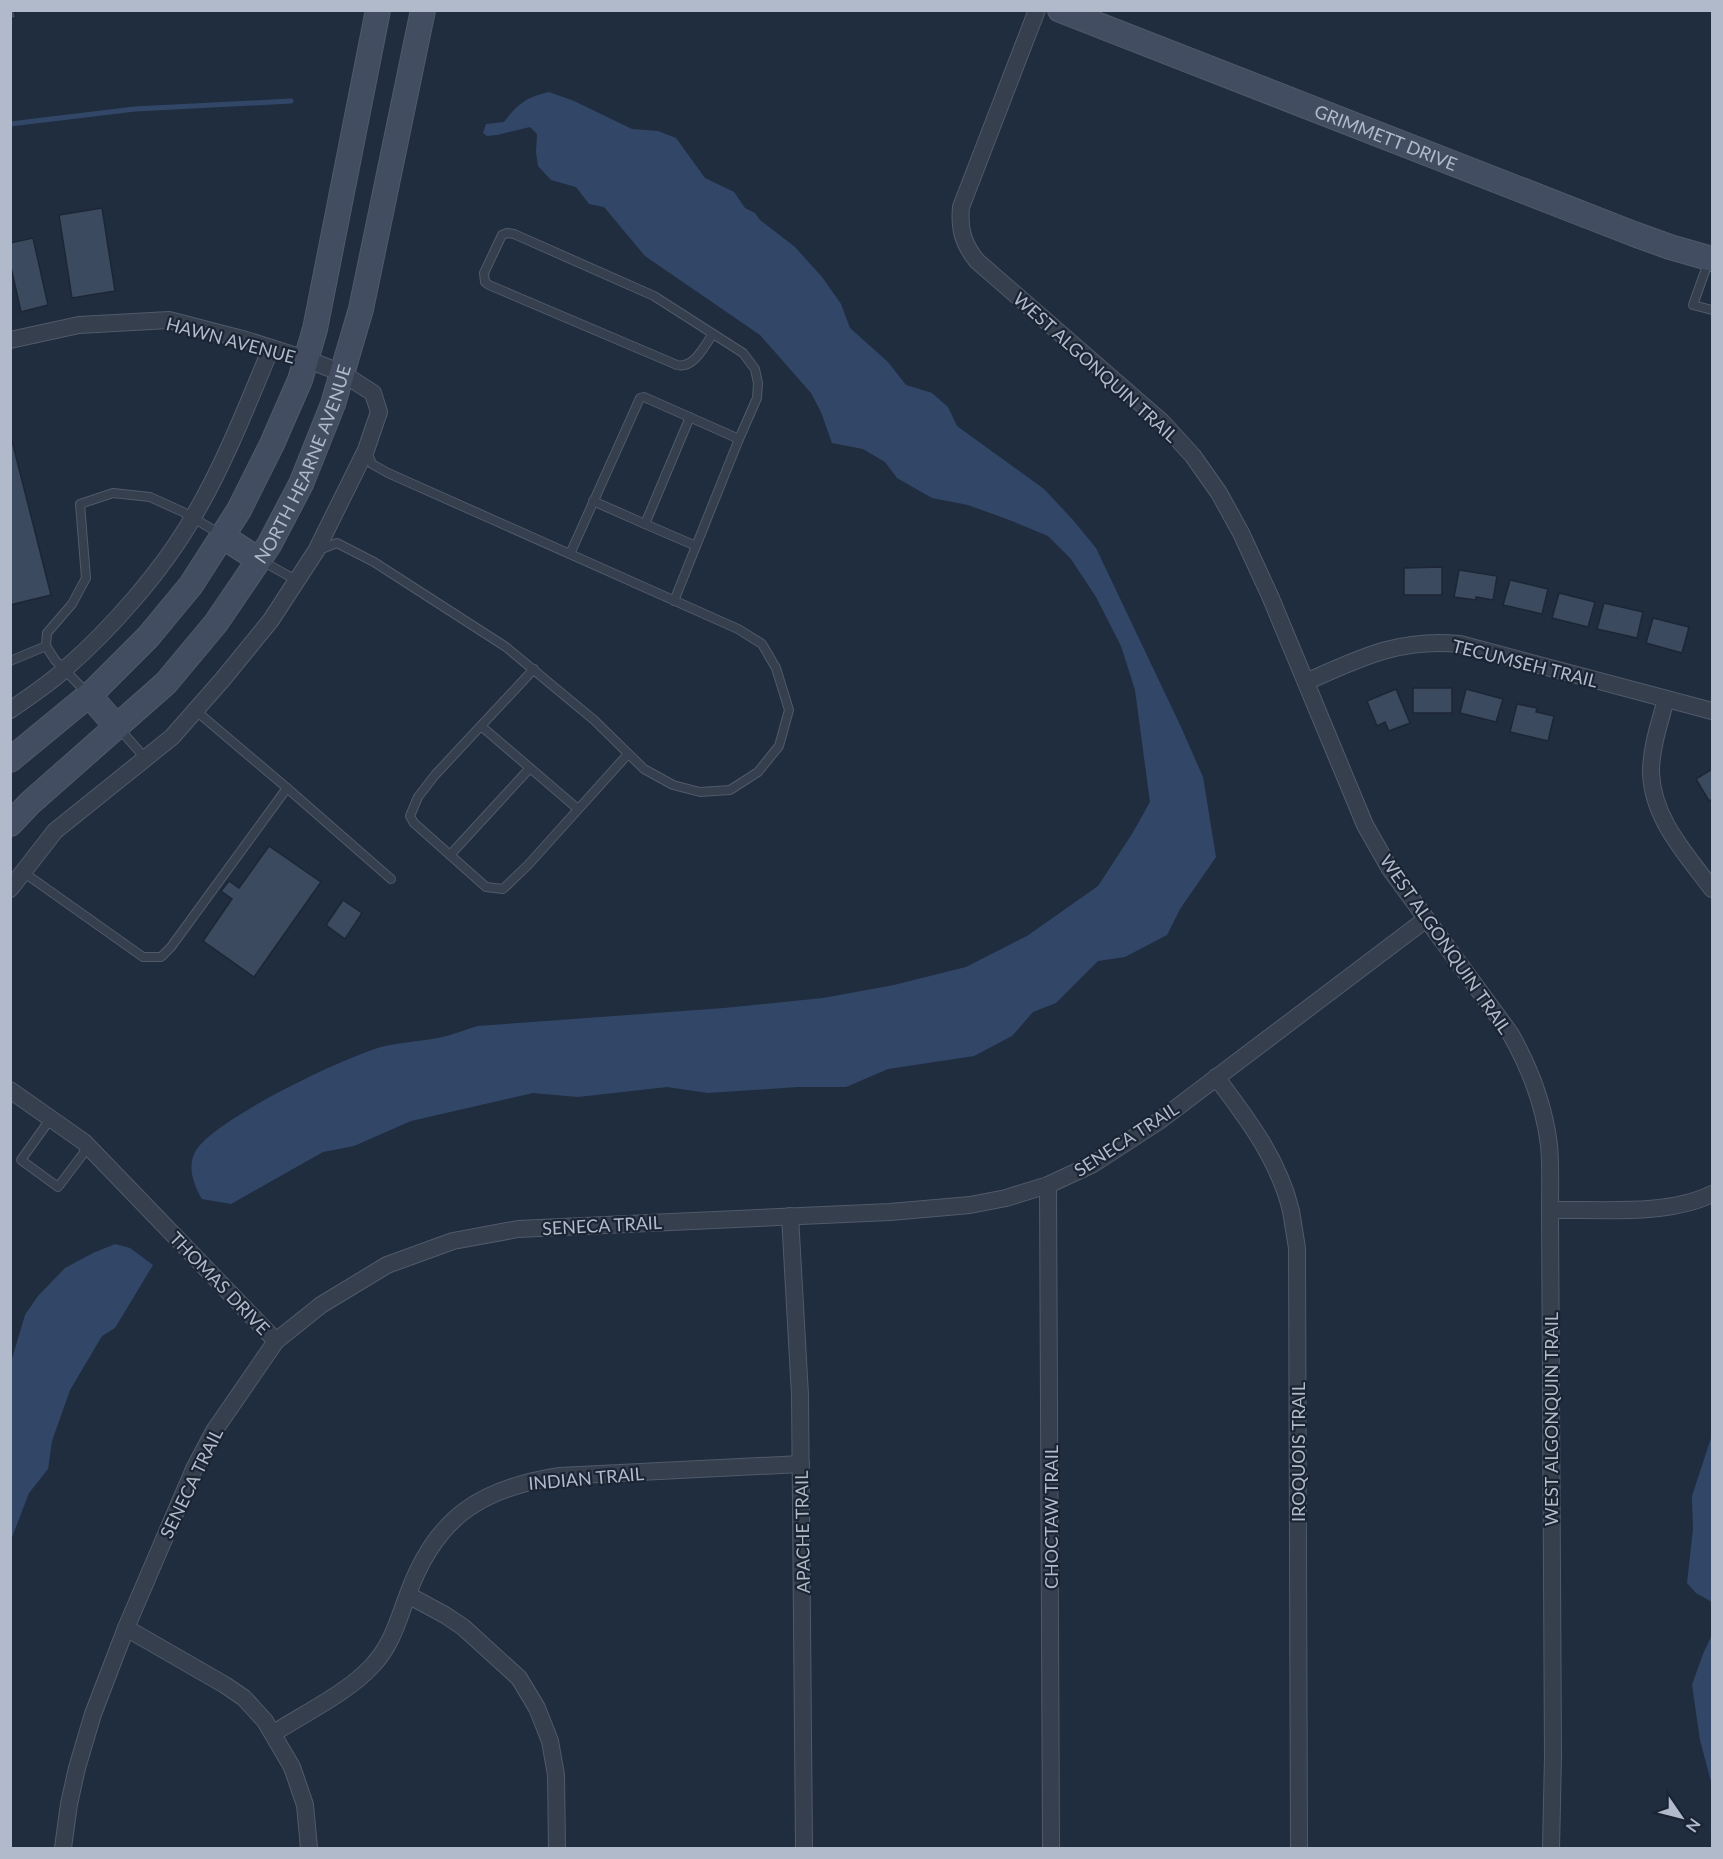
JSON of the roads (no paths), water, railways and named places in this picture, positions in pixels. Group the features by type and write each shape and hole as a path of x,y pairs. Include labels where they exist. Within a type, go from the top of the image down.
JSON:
{"street":[{"name":"NORTH HEARNE AVENUE","path":"10,760 89,695 148,637 191,585 239,510 272,444 300,380 315,329 378,10"},
{"name":"NORTH HEARNE AVENUE","path":"10,824 30,803 166,683 216,623 259,560 301,484 333,404 361,309 423,10"},
{"name":"WEST ALGONQUIN TRAIL","path":"1037,10 961,207 962,238 967,249 977,261 1162,422 1193,456 1219,493 1241,533 1365,825 1390,869 1425,920 1510,1033 1533,1079 1544,1111 1549,1147 1550,1210 1553,1744 1551,1848"},
{"name":"GRIMMETT DRIVE","path":"1060,10 1634,234 1711,259"},
{"name":"HAWN AVENUE","path":"10,340 79,325 169,320 271,348 342,373 374,393 379,412 366,450 316,551 271,620 223,680 172,736 56,831 10,889"},
{"path":"10,710 64,670 130,602 166,558 193,518 248,404 271,348"},
{"path":"222,536 259,560"},
{"name":"TECUMSEH TRAIL","path":"1306,682 1382,650 1411,644 1440,642 1460,644 1713,711"},
{"path":"89,695 117,727"},
{"path":"1666,699 1654,748 1651,772 1654,796 1662,819 1713,889"},
{"name":"SENECA TRAIL","path":"63,1848 77,1767 93,1714 126,1628 194,1469 214,1431 276,1341 321,1305 387,1264 453,1241 518,1229 890,1212 970,1205 1006,1198 1048,1185 1092,1164 1159,1121 1425,920"},
{"name":"IROQUOIS TRAIL","path":"1216,1077 1271,1157 1291,1211 1297,1248 1299,1848"},
{"name":"THOMAS DRIVE","path":"10,1090 89,1146 276,1341"},
{"name":"CHOCTAW TRAIL","path":"1048,1185 1052,1848"},
{"path":"1550,1210 1664,1208 1713,1194"},
{"name":"APACHE TRAIL","path":"790,1216 800,1395 804,1848"},
{"name":"INDIAN TRAIL","path":"274,1733 349,1686 371,1667 390,1643 401,1619 417,1571 428,1554 459,1515 491,1493 528,1481 560,1476 801,1464"},
{"path":"408,1595 463,1627 519,1678 537,1708 550,1740 556,1775 556,1848"},
{"path":"126,1628 187,1662 244,1698 266,1721 292,1767 305,1805 309,1848"}],"lane":[{"path":"674,601 757,398 758,377 755,369 743,353 654,296 514,234 502,235 484,273 485,282 489,285 677,365 692,363 713,334"},
{"path":"1711,259 1693,305 1713,310"},
{"path":"570,554 639,398 644,397 739,439"},
{"path":"645,524 690,417"},
{"path":"316,551 337,543 374,562 506,646 594,720 644,769 673,785 700,792 730,790 758,772 779,746 789,710 776,668 762,644 738,629 388,473 372,464 366,450"},
{"path":"89,695 64,670 46,646 46,633 72,604 86,578 80,504 113,493 150,497 193,518 222,536"},
{"path":"593,501 696,546"},
{"path":"259,560 297,580"},
{"path":"10,661 46,646"},
{"path":"534,669 418,796 410,816 414,824 486,886 503,889 528,865 628,754"},
{"path":"194,710 391,879"},
{"path":"481,726 578,809"},
{"path":"117,727 146,758"},
{"path":"450,855 530,768"},
{"path":"23,873 143,957 161,957 171,947 287,788"},
{"path":"51,1118 21,1160 58,1188 89,1146"}],"water":[{"path":"549,92 574,101 632,129 658,131 676,138 705,178 734,192 745,208 755,213 760,220 795,247 822,277 841,304 850,328 888,362 906,385 932,393 948,407 957,426 1044,489 1073,520 1096,548 1203,777 1216,857 1180,909 1167,935 1125,957 1098,961 1056,1003 1033,1012 1012,1036 974,1056 888,1069 846,1087 798,1087 708,1093 667,1087 578,1097 533,1093 411,1121 354,1146 323,1152 231,1204 202,1199 194,1182 192,1164 195,1152 207,1139 227,1123 282,1090 342,1062 385,1046 443,1037 478,1026 724,1008 823,998 894,985 966,967 1027,936 1098,886 1150,802 1135,690 1121,646 1096,597 1071,559 1048,536 968,505 932,498 897,478 885,462 863,449 832,443 821,412 811,393 760,335 645,256 604,207 589,204 576,187 551,180 538,166 537,134 530,127 497,135 487,136 483,133 486,124 504,122 523,102"},
{"path":"115,1244 130,1248 153,1265 115,1328 102,1336 70,1390 52,1441 48,1469 29,1493 11,1540 11,1362 25,1315 38,1296 65,1268"},
{"path":"1712,1435 1712,1602 1696,1593 1687,1583 1693,1529 1692,1496"},
{"path":"1712,1635 1712,1785 1700,1740 1692,1685"}],"waterway":[{"path":"10,124 135,109 291,101"}]}
